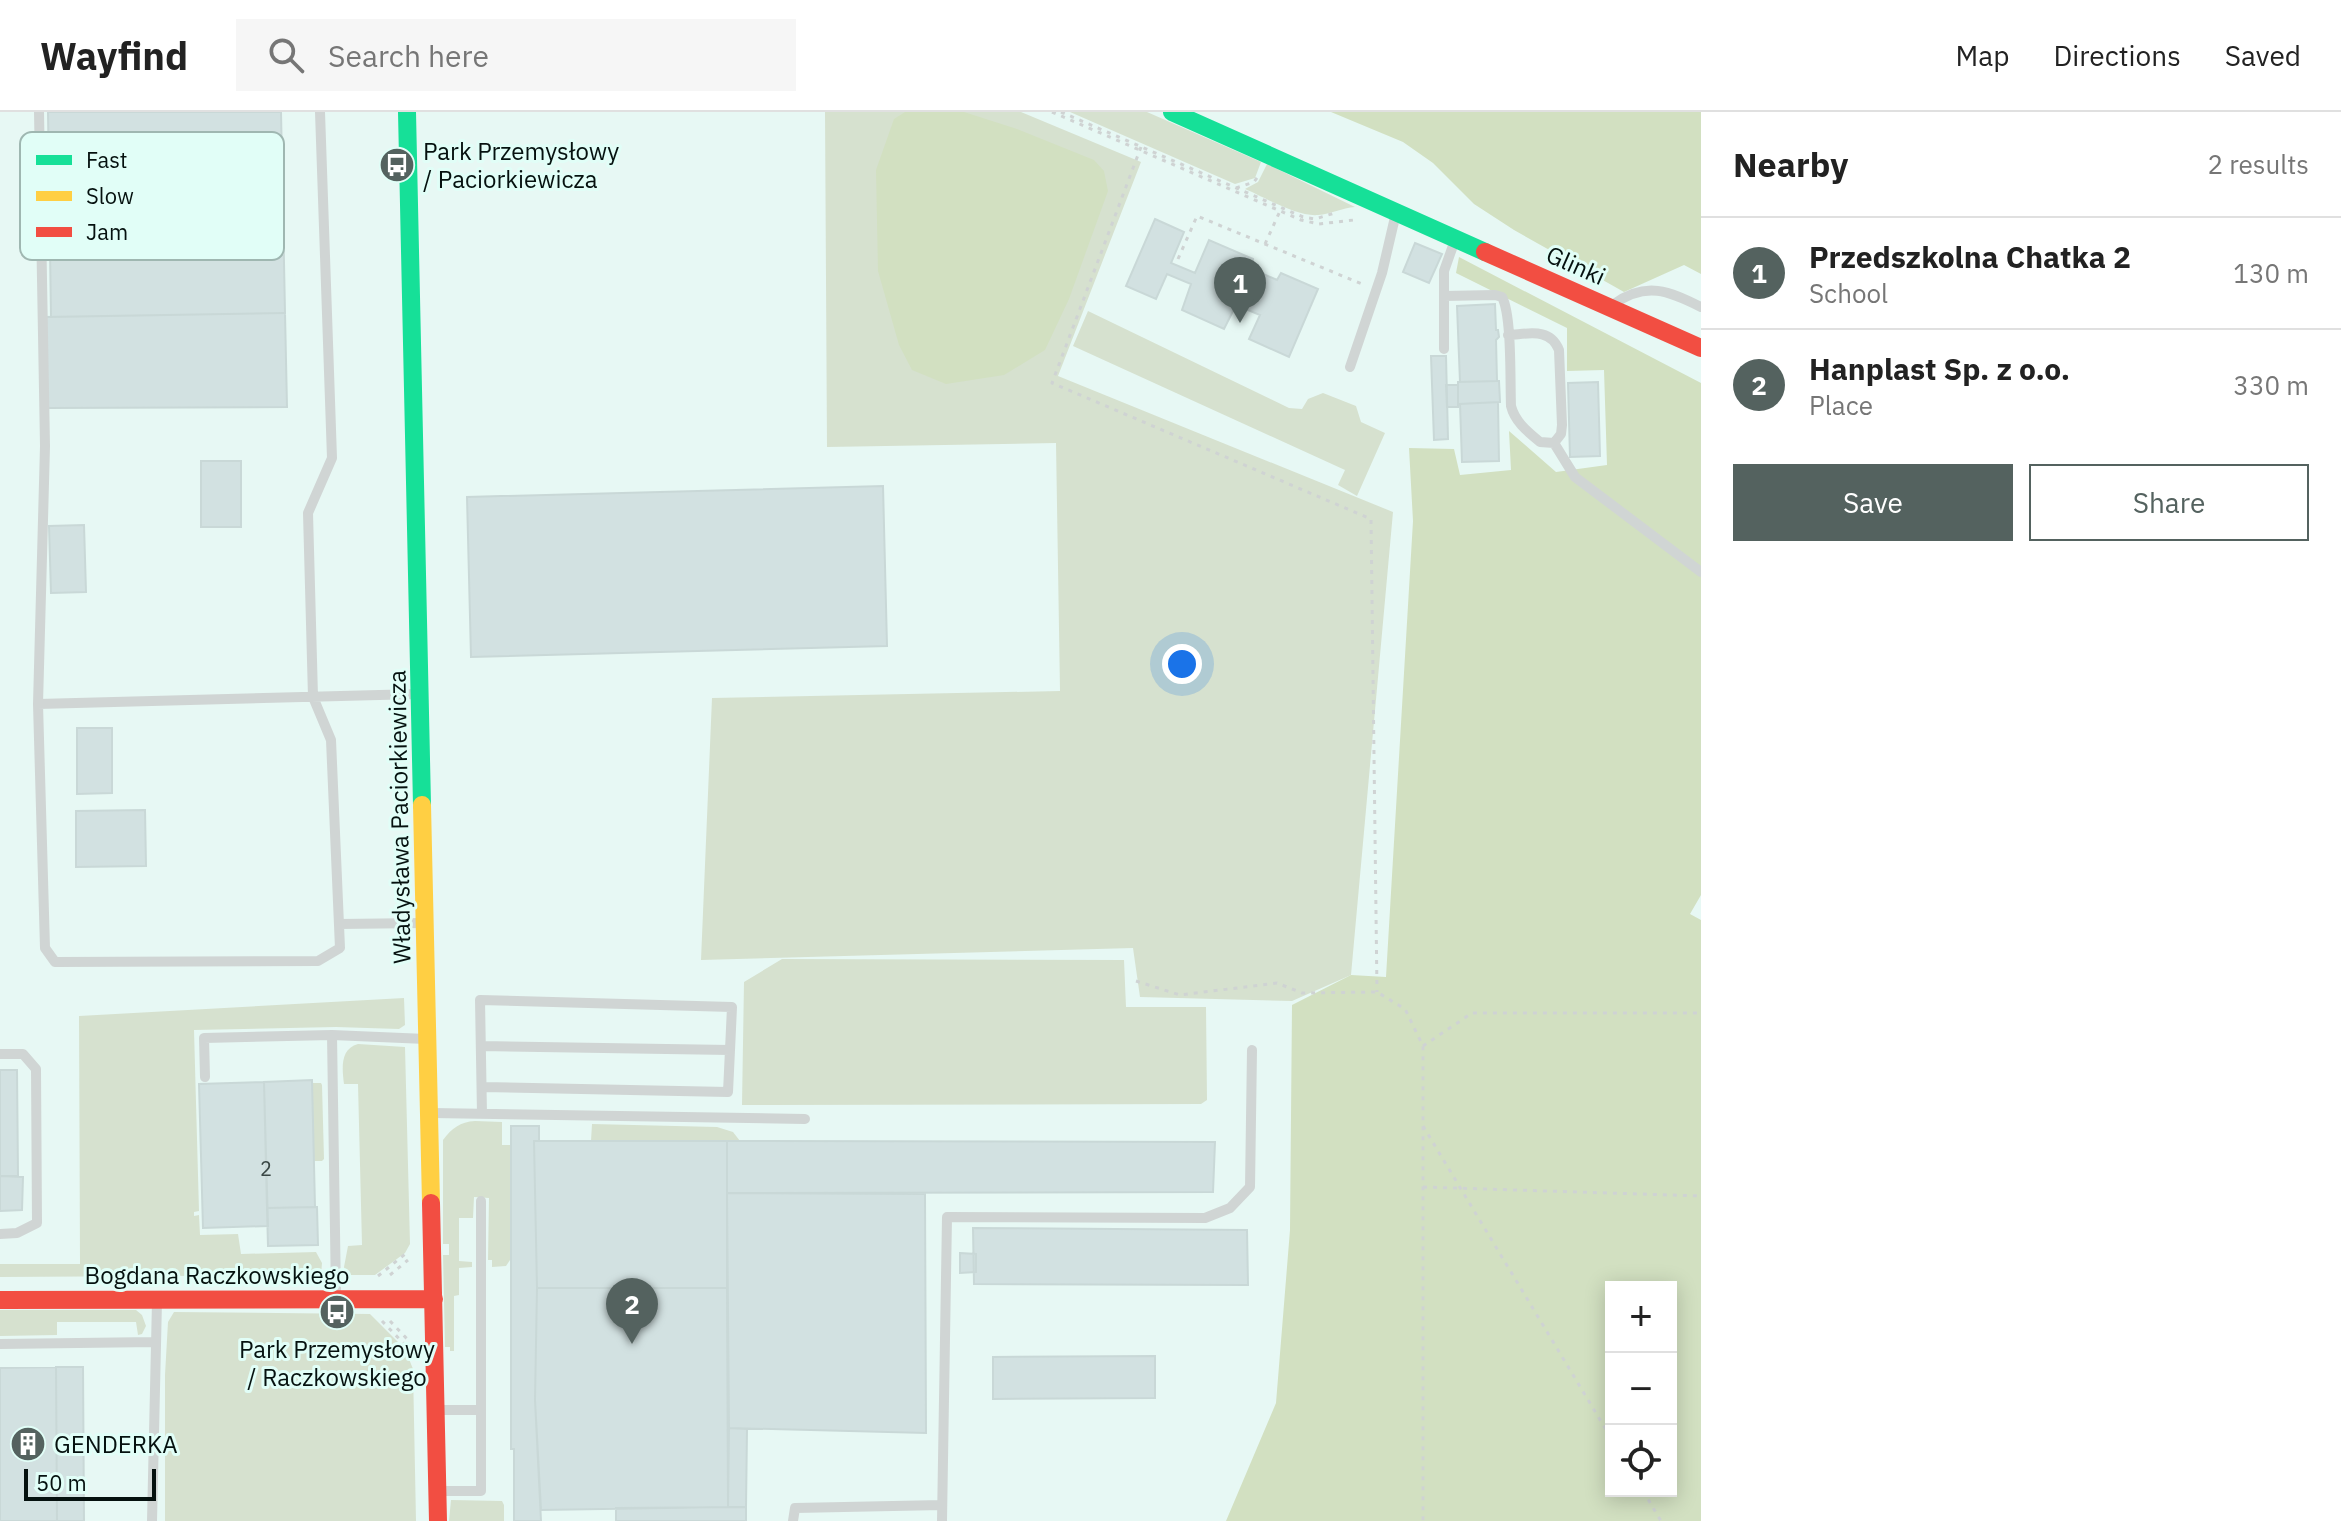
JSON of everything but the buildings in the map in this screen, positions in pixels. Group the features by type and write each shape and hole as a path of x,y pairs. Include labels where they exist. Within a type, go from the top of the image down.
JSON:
{"street":[{"name":"Władysława Paciorkiewicza","path":"407,112 438,1521"},
{"name":"Glinki","path":"1172,112 1701,348"},
{"name":"Bogdana Raczkowskiego","path":"0,1300 434,1299"}],"lane":[{"path":"39,112 39,132"},
{"path":"42,260 45,446 38,704 45,948 55,962 318,961 340,948 331,740 313,697 308,513 332,458 320,112"},
{"path":"1350,367 1382,273 1396,211"},
{"path":"1444,349 1444,271 1456,238"},
{"path":"1611,306 1627,294 1664,290 1701,307"},
{"path":"1444,296 1502,297 1507,309 1513,413 1519,423 1540,442 1554,443"},
{"path":"1508,335 1550,336 1559,350 1562,425 1561,434 1554,443"},
{"path":"1554,443 1575,477 1701,572"},
{"path":"38,704 420,693"},
{"path":"339,924 425,923"},
{"path":"482,1087 728,1092 732,1007 480,1000 482,1114"},
{"path":"205,1077 204,1038 332,1035 428,1039"},
{"path":"332,1035 336,1298"},
{"path":"481,1046 730,1050"},
{"path":"942,1521 947,1217 1205,1218 1230,1208 1250,1187 1252,1050"},
{"path":"0,1054 23,1054 36,1069 37,1223 17,1233 0,1234"},
{"path":"430,1113 805,1119"},
{"path":"438,1491 481,1491 481,1201"},
{"path":"152,1521 157,1299"},
{"path":"0,1344 155,1342"},
{"path":"436,1410 481,1410"},
{"path":"793,1521 795,1508 942,1505"}],"path":[{"path":"1052,112 1303,217 1315,219 1343,211"},
{"path":"1061,112 1311,224 1359,220"},
{"path":"1140,148 1052,383 1371,519 1377,992"},
{"path":"1265,245 1280,211"},
{"path":"1178,259 1197,216 1362,284"},
{"path":"1136,981 1180,995 1277,983 1302,993 1377,992 1405,1009 1423,1046 1423,1521"},
{"path":"1423,1046 1472,1013 1701,1013"},
{"path":"1423,1125 1605,1428"},
{"path":"1423,1187 1701,1196"},
{"path":"1647,1497 1661,1521"}],"green space":[{"path":"825,112 1021,112 1141,162 1058,376 1393,512 1351,975 1292,1001 1140,997 1133,948 701,960 712,698 1060,691 1056,443 827,447"},
{"path":"905,112 964,112 1017,129 1094,160 1104,171 1108,191 1069,299 1045,350 1004,375 946,384 912,370 899,345 878,271 876,170 894,119"},
{"path":"1070,112 1147,112 1261,162 1255,178 1235,184"},
{"path":"1331,112 1701,112 1701,274 1684,265 1624,292 1474,204 1433,163 1403,142"},
{"path":"1267,164 1355,207 1310,215 1291,210 1245,189 1258,182"},
{"path":"1459,257 1701,383 1701,895 1690,914 1701,920 1701,1521 1226,1521 1276,1403 1290,1230 1292,1005 1351,975 1386,977 1413,521 1409,448 1454,449 1460,475 1511,470 1509,431 1556,472 1607,465 1604,370 1567,371 1567,328 1456,273"},
{"path":"1088,311 1289,408 1302,409 1308,399 1323,393 1356,406 1361,422 1385,433 1357,496 1338,485 1345,470 1073,346"},
{"path":"782,959 1124,960 1126,1007 1206,1007 1207,1100 1201,1104 742,1105 744,982"},
{"path":"404,998 405,1025 399,1029 194,1030 199,1211 194,1212 194,1216 199,1215 200,1235 238,1234 241,1254 316,1252 322,1263 321,1275 0,1277 0,1264 80,1264 79,1016"},
{"path":"358,1044 405,1047 410,1244 405,1253 375,1275 346,1275 344,1267 348,1246 362,1245 358,1084 344,1084 343,1072 345,1055"},
{"path":"312,1083 322,1085 322,1161 314,1161"},
{"path":"475,1121 502,1122 502,1145 510,1145 510,1260 506,1266 492,1267 492,1260 488,1260 489,1198 474,1197 473,1218 459,1218 459,1261 472,1262 472,1267 459,1268 459,1295 454,1296 454,1351 450,1351 450,1347 445,1347 443,1255 449,1255 449,1244 443,1244 443,1140 457,1126"},
{"path":"592,1124 717,1127 733,1132 740,1141 591,1141"},
{"path":"0,1310 136,1310 142,1315 146,1326 138,1335 136,1322 57,1322 57,1335 0,1336"},
{"path":"174,1312 370,1314 405,1349 413,1369 416,1521 165,1521 165,1375 168,1322"},
{"path":"451,1500 502,1501 504,1521 449,1521"}],"traffic: fast":[{"path":"407,112 422,805"},
{"path":"1172,112 1485,252"}],"traffic: slow":[{"path":"422,805 431,1203"}],"traffic: jam":[{"path":"1485,252 1701,348"},
{"path":"431,1203 438,1521"},
{"path":"0,1300 434,1299"}],"place":[{"name":"Park Przemysłowy / Paciorkiewicza","path":"397,165"},
{"name":"Przedszkolna Chatka 2","path":"1240,323"},
{"name":"Park Przemysłowy / Raczkowskiego","path":"337,1312"},
{"name":"Hanplast Sp. z o.o.","path":"632,1344"},
{"name":"GENDERKA","path":"28,1444"}]}
